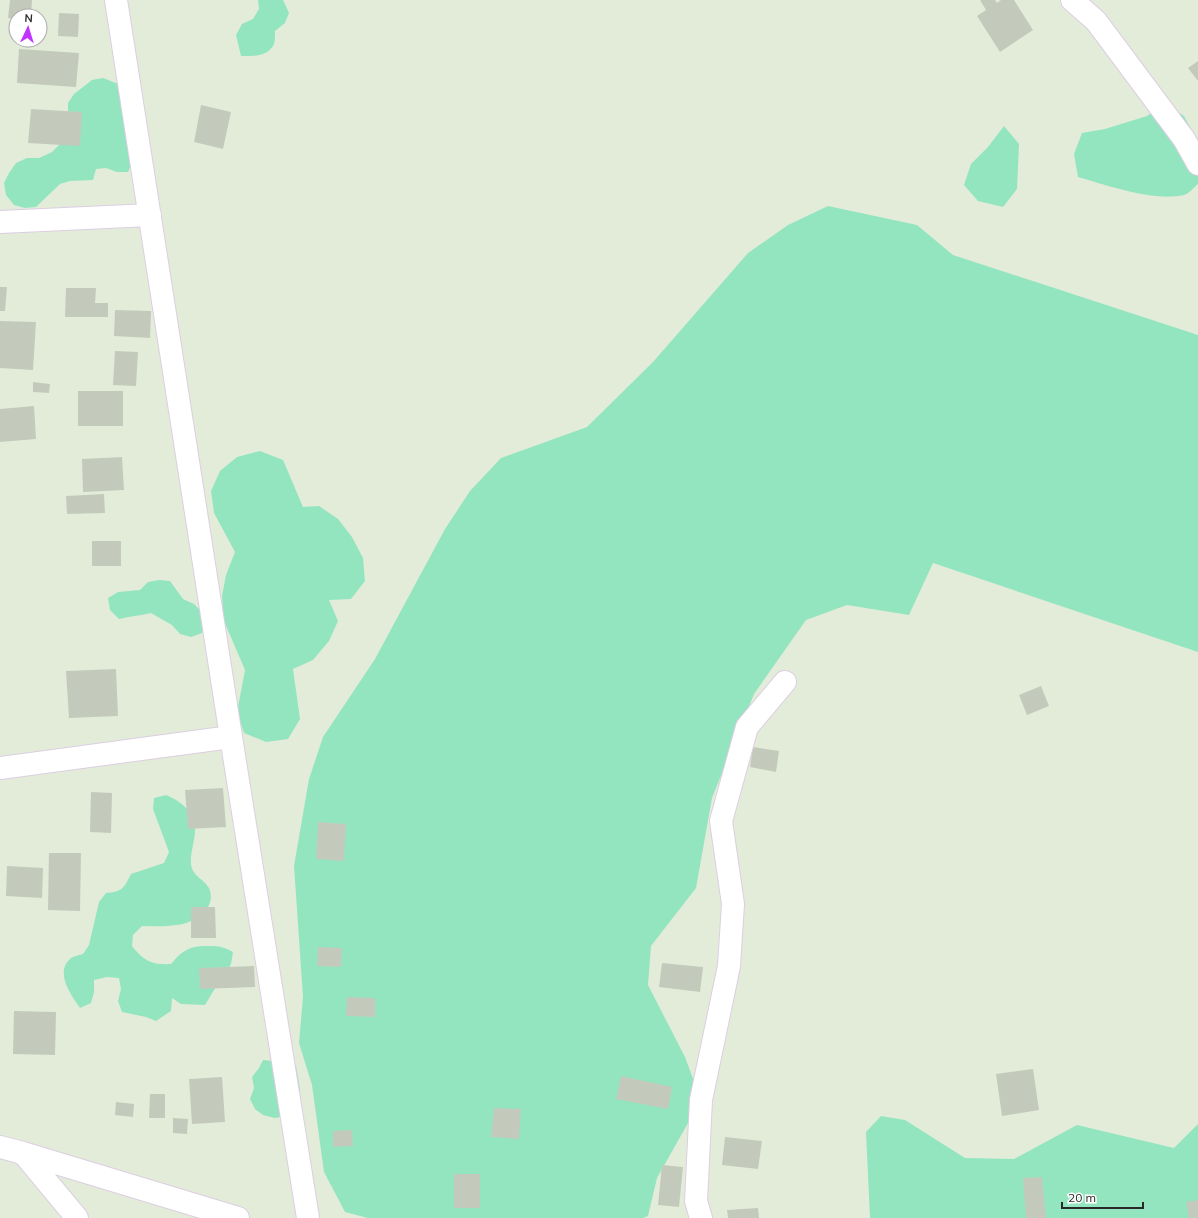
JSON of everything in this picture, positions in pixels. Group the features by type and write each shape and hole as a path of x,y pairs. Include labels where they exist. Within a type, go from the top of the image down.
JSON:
{"street":[{"path":"116,0 308,1218"},
{"path":"1072,0 1096,22 1184,139 1198,164"},
{"path":"0,222 150,215"},
{"path":"701,1218 696,1201 701,1100 729,966 734,904 721,821 747,726 785,682"},
{"path":"0,768 231,737"},
{"path":"0,1147 238,1218"},
{"path":"0,1155 23,1153"},
{"path":"23,1153 77,1218"}],"green space":[{"path":"258,0 283,0 289,13 285,23 275,31 274,44 268,51 260,55 241,56 236,35 242,24 253,19 259,9"},
{"path":"103,78 126,87 133,161 128,172 117,172 106,168 96,169 93,180 70,181 60,184 36,207 25,208 14,205 6,195 4,183 16,163 27,158 39,158 52,152 61,143 68,115 68,103 74,94 92,80"},
{"path":"1165,103 1184,116 1198,142 1198,184 1190,192 1184,195 1172,197 1159,196 1130,192 1078,177 1074,154 1082,133 1105,129 1147,116"},
{"path":"1004,126 1019,144 1017,189 1003,207 978,201 964,185 971,164 988,147"},
{"path":"828,206 917,225 953,255 1198,335 1198,652 933,563 909,615 847,605 806,620 754,694 712,798 696,888 651,946 648,985 685,1057 701,1100 657,1178 648,1216 643,1218 368,1218 345,1212 324,1172 312,1085 299,1043 303,997 294,866 309,779 323,737 375,659 445,529 470,491 501,458 587,427 653,362 748,253 788,225"},
{"path":"260,451 283,460 303,507 319,506 338,519 352,537 363,558 365,581 351,599 329,600 338,621 329,641 313,660 293,669 300,719 288,739 266,742 244,733 237,712 245,670 224,621 222,596 226,575 235,552 214,513 211,491 220,471 237,457"},
{"path":"159,580 170,581 183,599 194,604 202,612 204,623 202,633 191,637 180,634 172,625 151,613 119,619 110,610 108,598 118,592 140,590 148,582"},
{"path":"166,795 182,804 193,818 195,830 191,864 194,872 209,888 211,896 210,902 207,909 202,914 190,922 172,926 142,926 133,935 132,946 145,959 159,964 171,964 187,949 197,946 219,947 233,952 231,964 225,976 217,985 205,1005 181,1004 172,998 171,1011 156,1021 146,1017 122,1012 118,1001 121,989 119,978 107,977 94,980 94,992 91,1003 80,1008 72,997 64,977 66,964 71,958 83,954 89,945 99,902 106,893 116,892 122,888 131,874 164,863 169,852 153,809 154,798"},
{"path":"263,1060 285,1062 296,1066 300,1089 295,1110 286,1116 275,1118 263,1115 255,1109 250,1099 254,1088 252,1077"},
{"path":"881,1116 905,1120 965,1158 1014,1159 1077,1125 1174,1148 1198,1124 1198,1218 870,1218 866,1132"}],"building":[{"path":"10,0 32,0 32,8 9,8"},
{"path":"980,0 995,0 997,3 1001,0 1014,0 1033,30 1000,52 977,16 986,10"},
{"path":"59,13 79,14 78,37 58,36"},
{"path":"19,49 79,53 76,87 17,83"},
{"path":"1198,61 1198,81 1188,68"},
{"path":"201,105 231,112 223,149 194,142"},
{"path":"31,109 82,112 80,146 28,143"},
{"path":"0,287 7,287 5,311 0,311"},
{"path":"66,288 96,288 95,303 108,303 108,317 65,317"},
{"path":"115,310 151,311 150,338 114,336"},
{"path":"0,321 36,322 33,370 0,368"},
{"path":"115,351 138,352 136,386 113,385"},
{"path":"33,382 50,384 49,393 33,392"},
{"path":"78,391 123,391 123,426 78,426"},
{"path":"34,406 36,439 0,442 0,409"},
{"path":"122,457 124,490 83,492 82,459"},
{"path":"104,494 105,513 67,514 66,496"},
{"path":"92,541 121,541 121,566 92,566"},
{"path":"116,669 118,716 69,718 66,671"},
{"path":"1041,686 1049,706 1027,715 1019,695"},
{"path":"753,747 779,751 776,772 750,767"},
{"path":"223,788 226,827 188,829 185,790"},
{"path":"91,792 112,793 111,833 90,832"},
{"path":"318,822 346,824 344,861 316,859"},
{"path":"49,853 81,853 80,911 48,910"},
{"path":"7,866 43,868 42,898 6,896"},
{"path":"191,907 215,907 216,938 191,938"},
{"path":"318,947 342,948 341,967 317,966"},
{"path":"662,963 703,967 700,992 659,987"},
{"path":"254,966 255,987 200,989 199,968"},
{"path":"347,997 375,998 375,1017 346,1016"},
{"path":"14,1011 56,1012 55,1055 13,1054"},
{"path":"1033,1069 1039,1110 1002,1116 996,1074"},
{"path":"621,1076 672,1087 668,1109 616,1099"},
{"path":"222,1077 225,1122 192,1124 189,1079"},
{"path":"150,1094 165,1094 165,1118 149,1118"},
{"path":"116,1102 134,1104 133,1117 115,1115"},
{"path":"494,1108 521,1109 519,1139 491,1137"},
{"path":"173,1118 188,1119 187,1134 173,1133"},
{"path":"352,1130 353,1146 333,1147 333,1131"},
{"path":"725,1137 762,1141 758,1169 722,1165"},
{"path":"662,1165 683,1167 679,1207 658,1205"},
{"path":"454,1174 480,1174 480,1208 454,1208"},
{"path":"1042,1177 1046,1218 1026,1218 1023,1178"},
{"path":"1198,1200 1198,1218 1189,1218 1186,1202"},
{"path":"758,1208 759,1218 728,1218 727,1210"}]}
